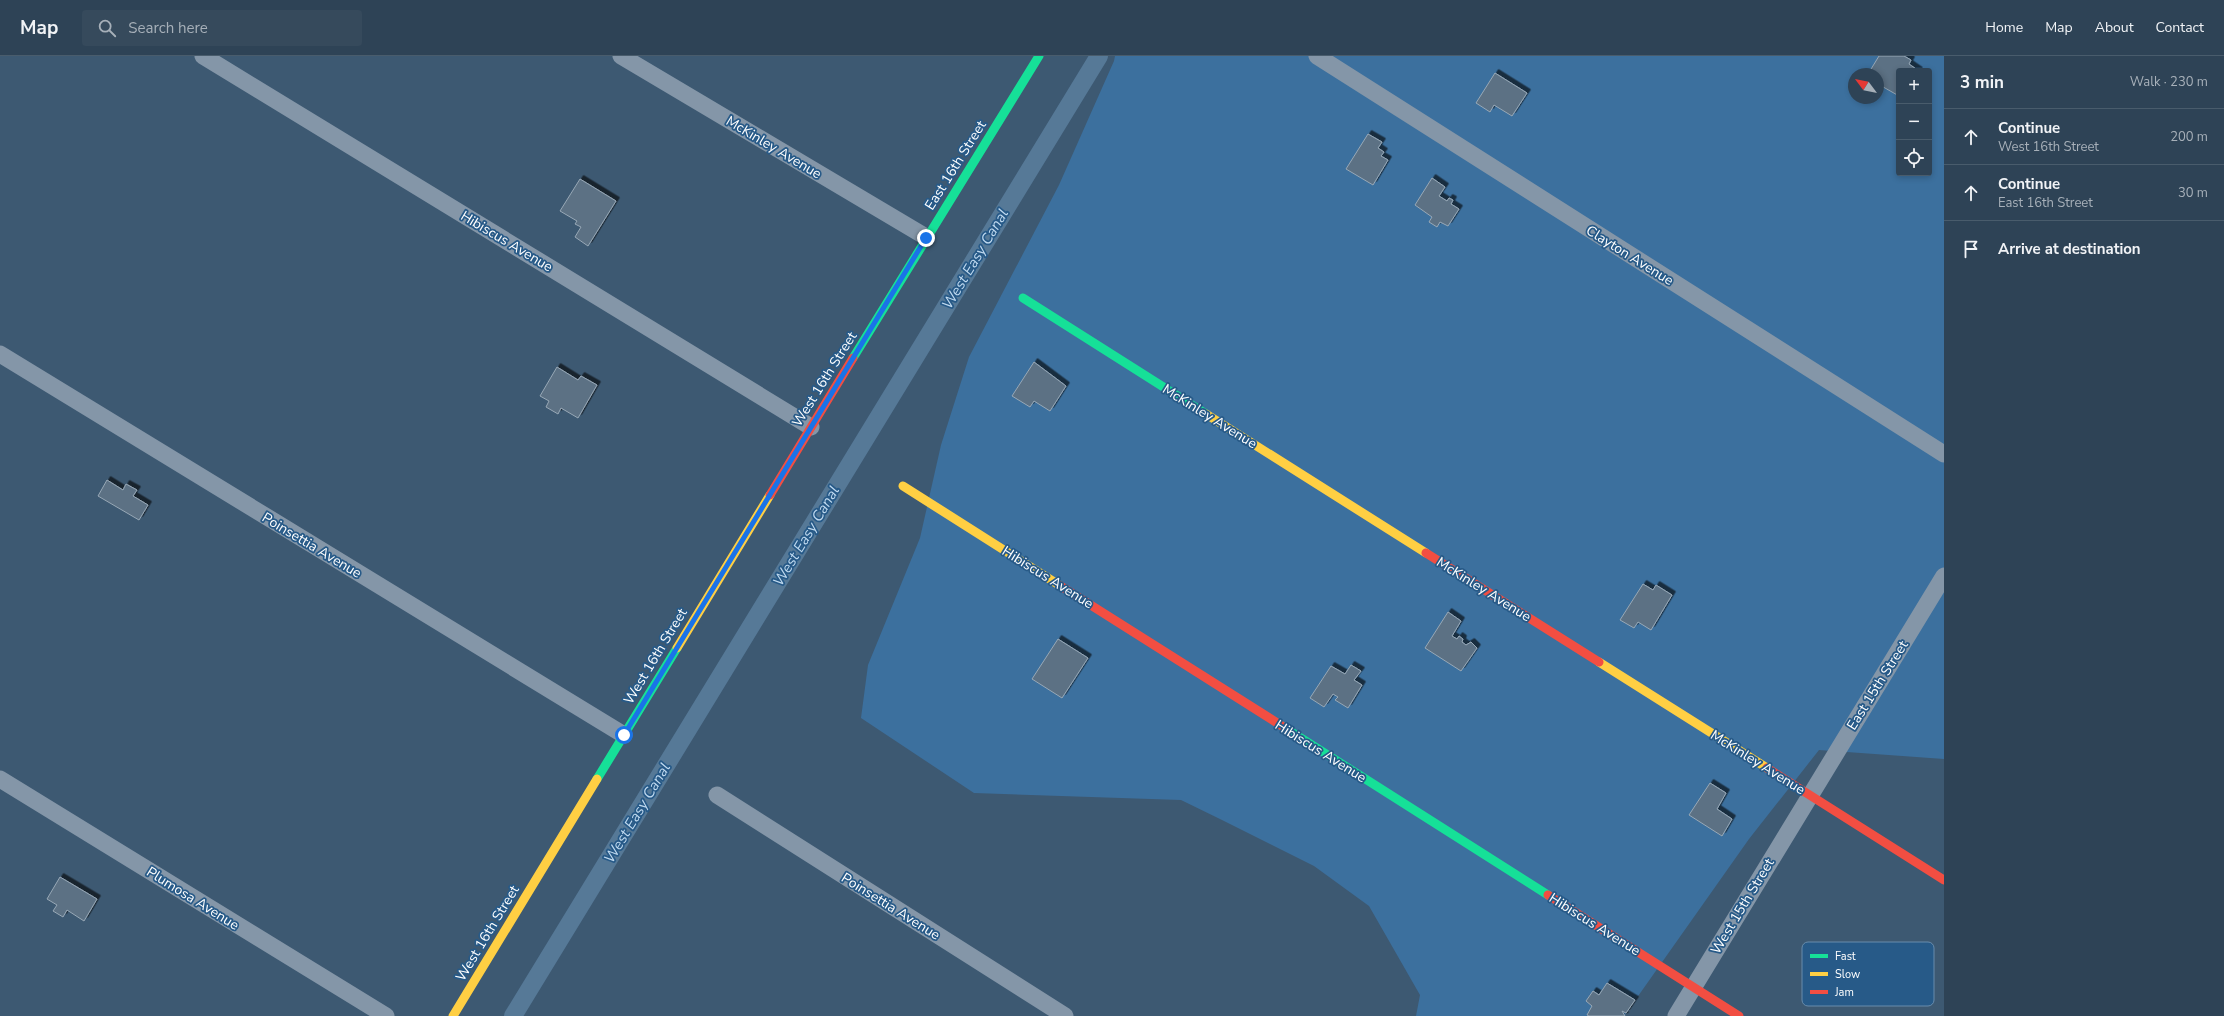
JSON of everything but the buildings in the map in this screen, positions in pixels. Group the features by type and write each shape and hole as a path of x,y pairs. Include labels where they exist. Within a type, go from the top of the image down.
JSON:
{"street":[{"name":"Hibiscus Avenue","path":"203,56 811,427"},
{"name":"McKinley Avenue","path":"621,56 926,238"},
{"name":"East 16th Street","path":"882,311 1039,56"},
{"name":"Clayton Avenue","path":"1317,56 1944,454"},
{"name":"McKinley Avenue","path":"1023,298 1944,880"},
{"name":"West 16th Street","path":"453,1016 882,311"},
{"name":"Poinsettia Avenue","path":"0,354 624,735"},
{"name":"Hibiscus Avenue","path":"903,486 1739,1016"},
{"name":"East 15th Street","path":"1809,795 1944,576"},
{"name":"Plumosa Avenue","path":"0,779 386,1016"},
{"name":"Poinsettia Avenue","path":"717,795 1065,1016"},
{"name":"West 15th Street","path":"1676,1016 1809,795"}],"shaded area":[{"path":"1115,56 1944,56 1944,759 1819,750 1749,839 1624,1016 1416,1016 1420,995 1369,906 1314,866 1181,800 974,793 861,718 868,665 920,538 941,445 969,357 1059,185"}],"waterway":[{"name":"West Easy Canal","path":"513,1016 1099,56"}],"traffic: fast":[{"path":"853,358 1039,56"},
{"path":"1023,298 1206,414"},
{"path":"597,779 677,648"},
{"path":"1282,726 1548,895"}],"traffic: slow":[{"path":"1206,414 1426,553"},
{"path":"903,486 1059,585"},
{"path":"677,648 770,495"},
{"path":"1599,662 1767,768"},
{"path":"453,1016 597,779"}],"traffic: jam":[{"path":"770,495 853,358"},
{"path":"1426,553 1599,662"},
{"path":"1059,585 1282,726"},
{"path":"1767,768 1944,880"},
{"path":"1548,895 1739,1016"}],"route":[{"path":"624,735 926,238"}]}
